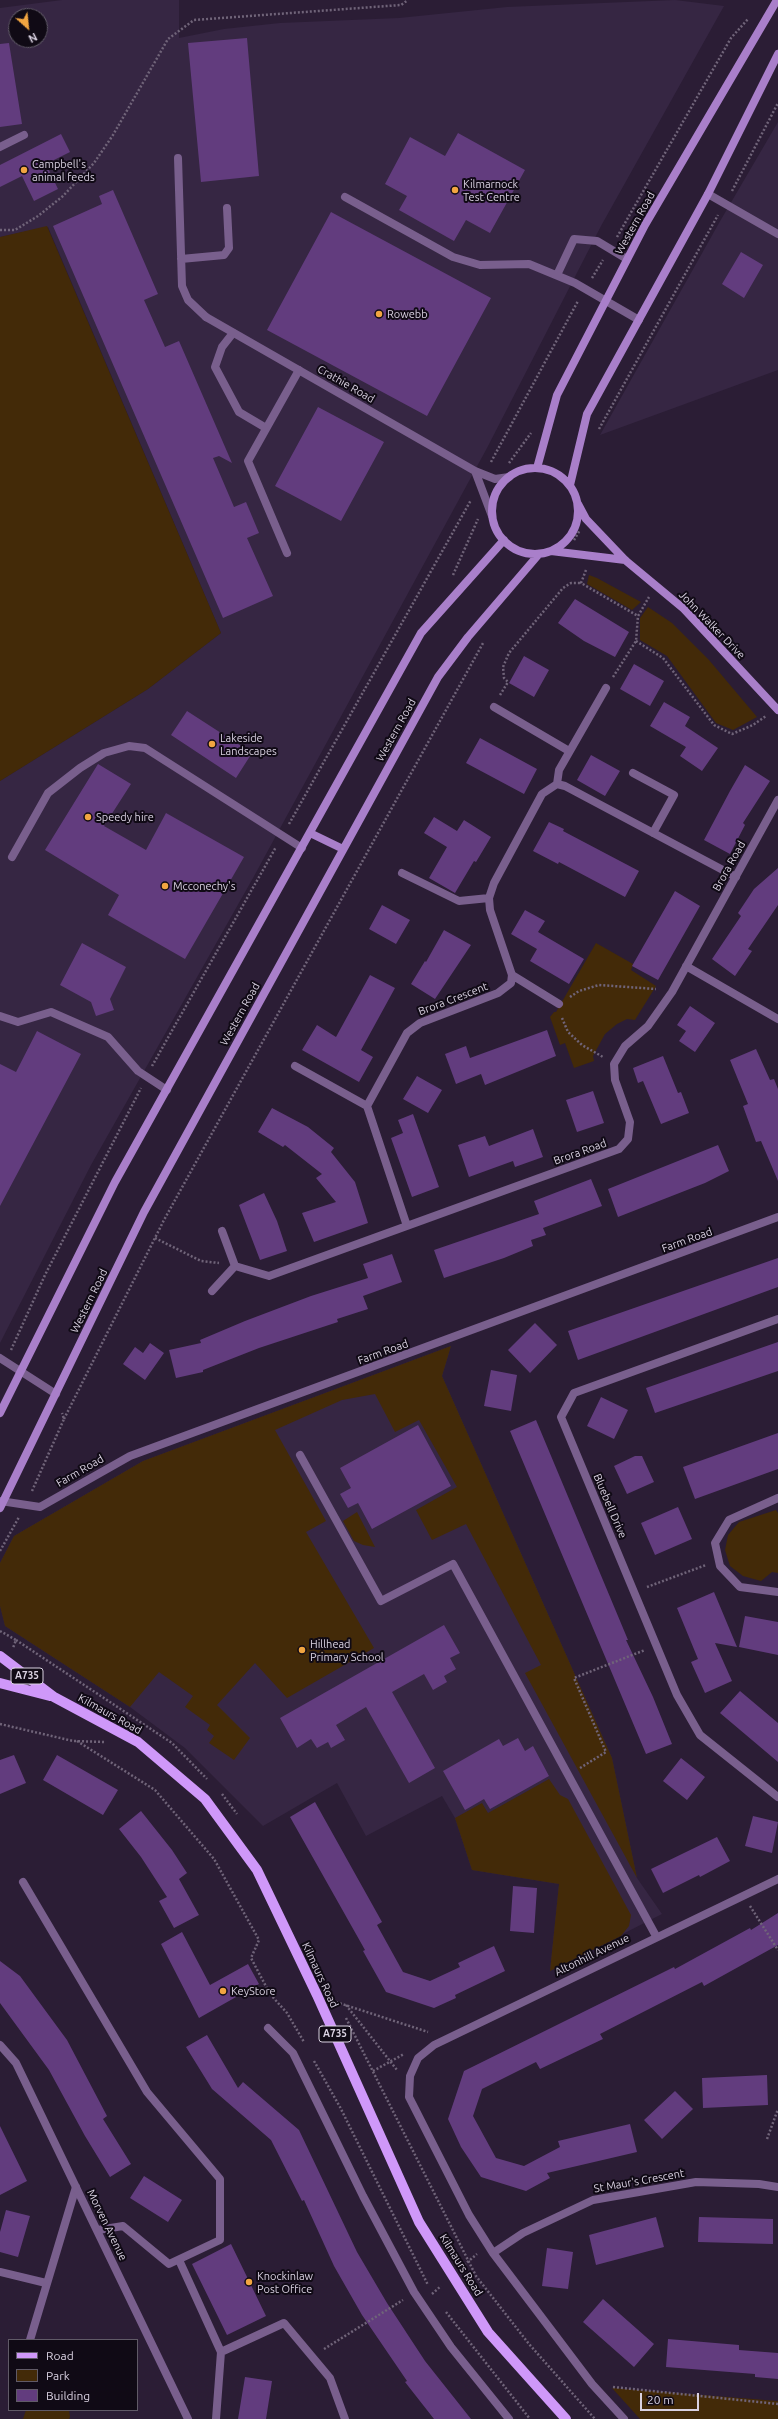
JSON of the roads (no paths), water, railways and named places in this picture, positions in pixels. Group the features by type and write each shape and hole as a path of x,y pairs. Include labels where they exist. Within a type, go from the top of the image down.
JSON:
{"main road":[{"name":"Western Road","path":"537,468 557,395 644,225 777,0"},
{"path":"570,485 587,414 708,194 778,54"},
{"path":"537,468 550,470 561,476 570,485 578,504 578,519 573,532 564,543 552,551 539,554 520,551 504,540 496,529 492,516 493,501 499,487 509,477 522,470 537,468"},
{"name":"John Walker Drive","path":"578,504 586,519 625,560 684,608 777,710"},
{"path":"0,1413 115,1182 421,633 504,540"},
{"path":"552,551 625,560"},
{"name":"Western Road","path":"1,1504 144,1212 438,677 468,637 539,554"},
{"path":"310,833 343,849"},
{"name":"Kilmaurs Road","path":"0,1656 54,1697 138,1742 205,1799 257,1870 317,1995 419,2222 488,2332 566,2419"},
{"name":"Kilmaurs Road","path":"0,1683 54,1697"}],"street":[{"path":"0,147 24,135"},
{"name":"Crathie Road","path":"178,158 182,286 188,300 206,317 475,471 495,479 509,477"},
{"path":"708,194 778,234"},
{"path":"346,196 453,257 480,265 529,264 557,275 585,289 605,302 639,320"},
{"path":"182,259 224,254 229,248 227,208"},
{"path":"557,275 574,238 597,241 627,259"},
{"path":"233,333 222,347 215,367 239,412 266,428"},
{"path":"287,553 248,461 299,370"},
{"path":"475,471 492,516"},
{"path":"557,784 559,770 606,688"},
{"path":"494,707 569,751"},
{"path":"12,857 48,793 80,768 98,757 129,746 145,748 302,848"},
{"path":"633,773 674,795 653,833"},
{"path":"559,1004 512,975 490,910 488,898 494,883 542,794 557,784 565,786 736,877"},
{"name":"Brora Road","path":"235,1266 269,1276 618,1149 628,1139 630,1122 615,1080 614,1064 624,1046 648,1026 672,992 778,800"},
{"path":"402,872 459,901 488,898"},
{"path":"686,966 778,1019"},
{"name":"Brora Crescent","path":"367,1106 407,1033 420,1023 498,993 511,983 512,975"},
{"path":"0,1016 18,1022 51,1012 108,1037 138,1071 167,1090"},
{"path":"295,1066 367,1106 407,1226"},
{"name":"Farm Road","path":"1,1504 26,1504 40,1507 130,1456 778,1217"},
{"path":"212,1291 235,1266 222,1231"},
{"name":"Bluebell Drive","path":"778,1319 574,1393 561,1417 677,1695 700,1735 778,1797"},
{"path":"3,1360 56,1394"},
{"path":"300,1455 381,1601 453,1564 656,1936"},
{"path":"778,1498 729,1520 715,1543 720,1566 740,1587 778,1592"},
{"name":"Altonhill Avenue","path":"493,2253 469,2215 409,2096 410,2076 418,2058 434,2044 656,1936 778,1879"},
{"path":"23,1882 147,2092 220,2179 220,2240 179,2260 169,2264 124,2226 98,2230"},
{"path":"268,2028 293,2053 363,2196 414,2292 451,2347 510,2419"},
{"name":"Morven Avenue","path":"0,2045 16,2062 188,2419"},
{"name":"St Maur's Crescent","path":"493,2253 523,2233 593,2200 696,2182 759,2184 778,2187"},
{"path":"30,2339 76,2187"},
{"path":"493,2253 592,2384 624,2419"},
{"path":"179,2260 221,2352 216,2419"},
{"path":"0,2272 46,2283"},
{"path":"221,2352 284,2322 330,2378 345,2419"}],"place":[{"name":"Campbell's animal feeds","path":"24,170"},
{"name":"Kilmarnock Test Centre","path":"455,190"},
{"name":"Rowebb","path":"379,314"},
{"name":"Lakeside Landscapes","path":"212,744"},
{"name":"Speedy hire","path":"88,817"},
{"name":"Mcconechy's","path":"165,886"},
{"name":"Hillhead Primary School","path":"302,1650"},
{"name":"KeyStore","path":"223,1991"},
{"name":"Knockinlaw Post Office","path":"249,2282"}]}
